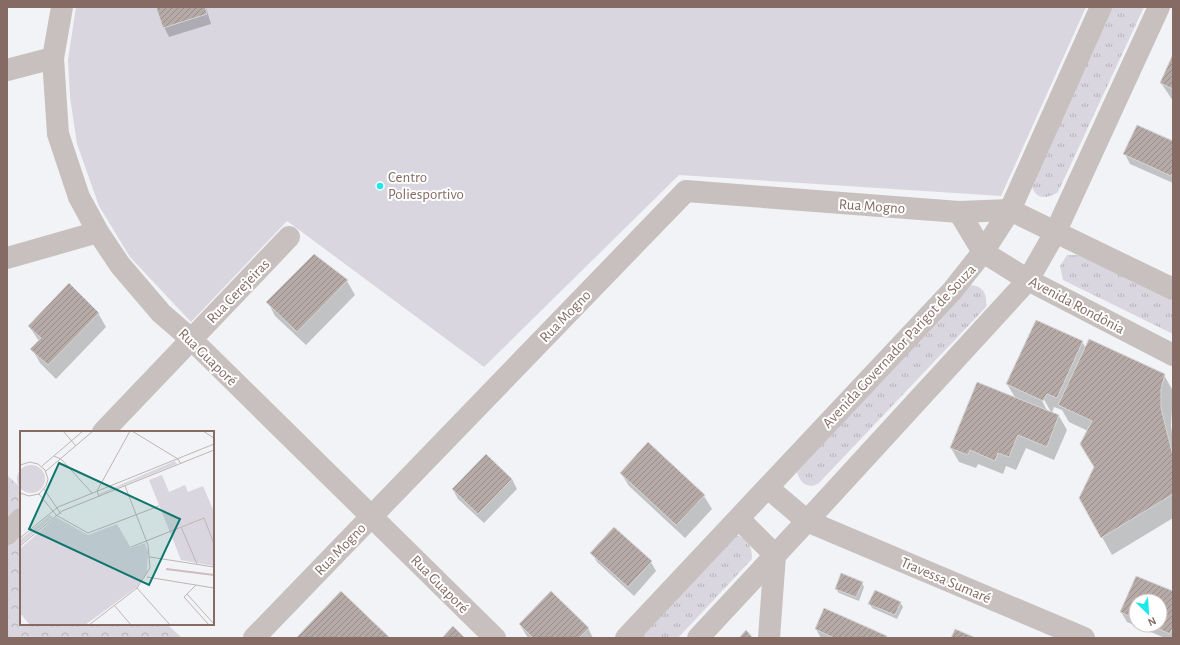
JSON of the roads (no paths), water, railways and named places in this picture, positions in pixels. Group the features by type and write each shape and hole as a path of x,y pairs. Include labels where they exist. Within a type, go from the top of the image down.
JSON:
{"street":[{"name":"Rua Guaporé","path":"62,7 53,58 58,134 79,198 98,232 120,265 161,313 192,339 495,638"},
{"name":"Avenida Governador Parigot de Souza","path":"626,638 952,291 984,252 1010,210 1101,7"},
{"path":"698,638 1028,280 1056,231 1159,7"},
{"path":"7,70 53,58"},
{"name":"Rua Mogno","path":"254,638 686,191 959,212 1010,210"},
{"path":"1010,210 1173,289"},
{"path":"959,212 984,252"},
{"path":"7,258 98,232"},
{"name":"Rua Cerejeiras","path":"104,431 289,237"},
{"name":"Avenida Rondônia","path":"984,252 1028,280 1173,355"},
{"name":"Travessa Sumaré","path":"768,488 807,521 1084,638"},
{"path":"739,519 775,555 769,638"},
{"path":"7,534 20,520"}],"place":[{"name":"Centro Poliesportivo","path":"380,186"}]}
